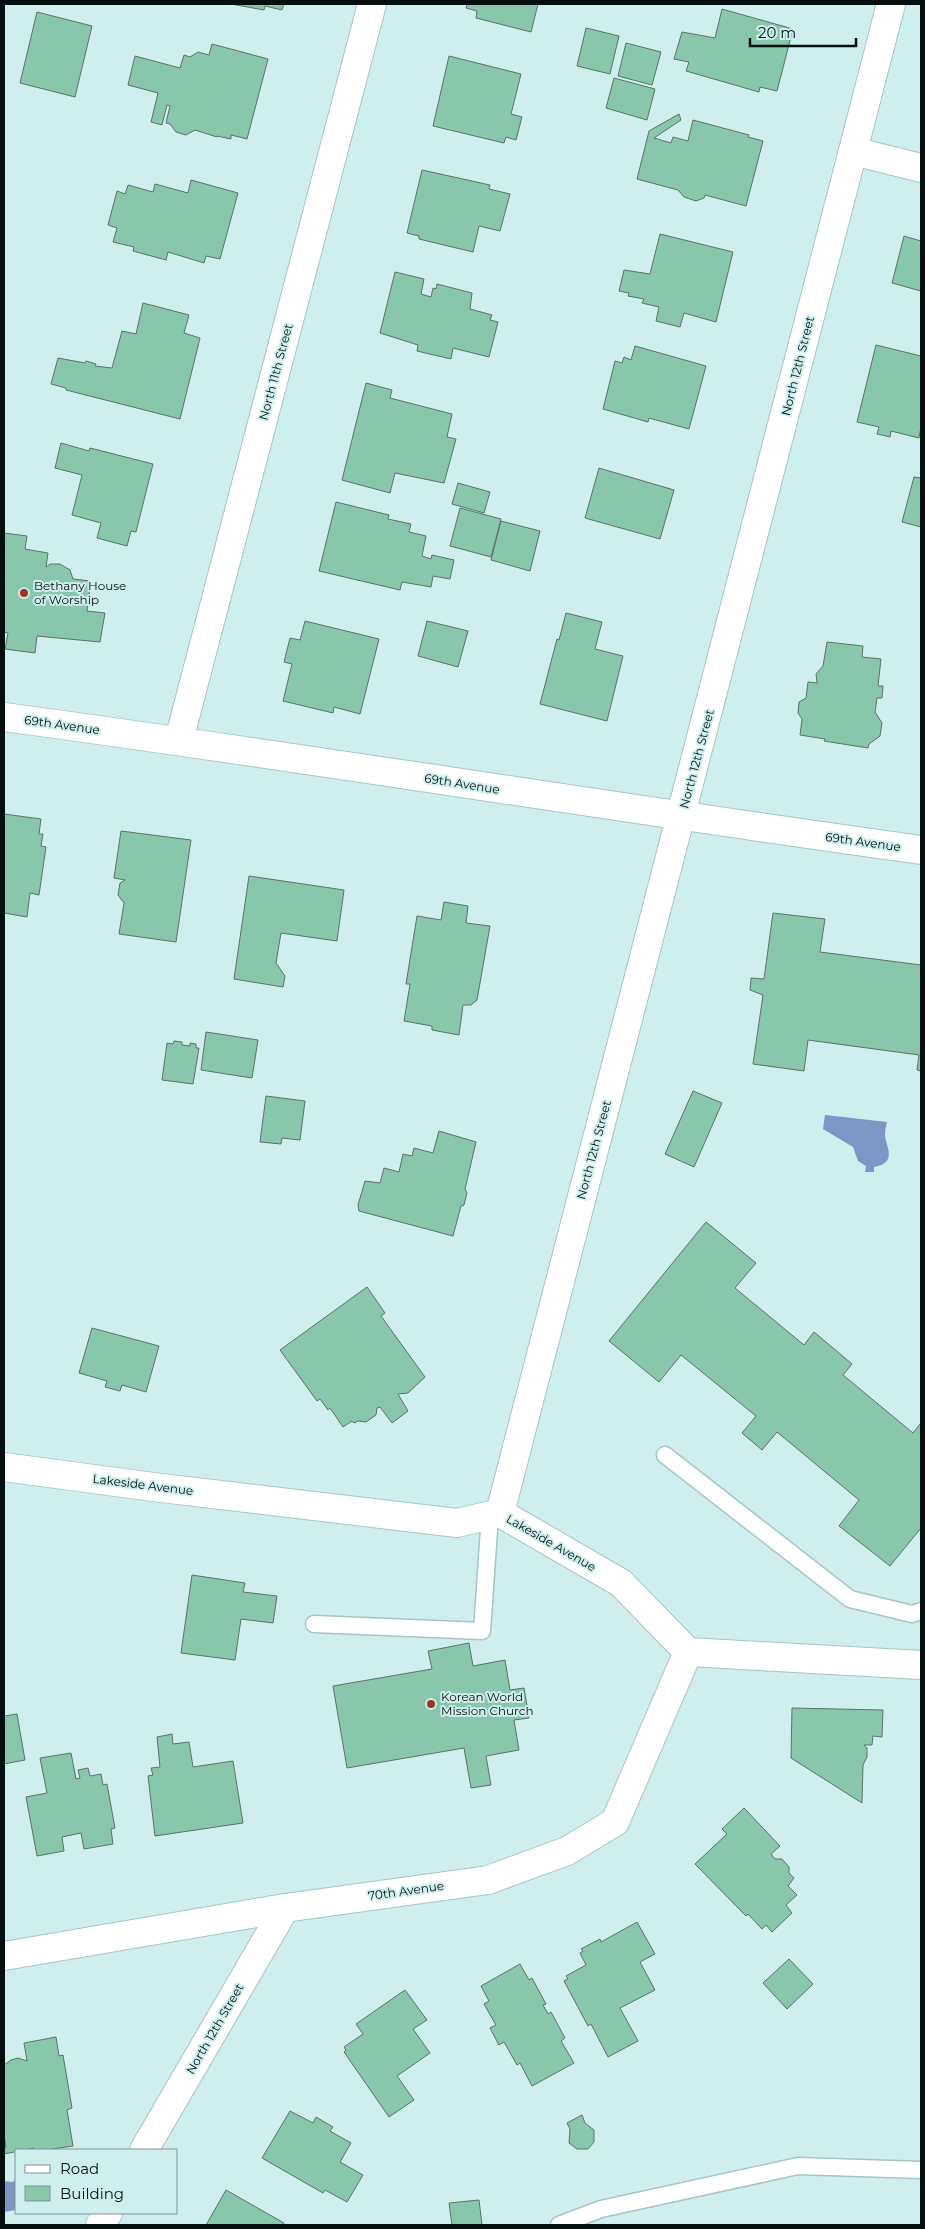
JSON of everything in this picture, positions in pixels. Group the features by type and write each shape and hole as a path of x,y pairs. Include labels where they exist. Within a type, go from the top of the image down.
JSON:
{"street":[{"name":"North 11th Street","path":"179,740 372,4"},
{"name":"North 12th Street","path":"495,1514 681,817 891,4"},
{"path":"853,151 921,168"},
{"name":"69th Avenue","path":"4,717 179,740 681,817 921,850"},
{"name":"Lakeside Avenue","path":"4,1467 153,1487 457,1523 495,1514 621,1583 688,1652"},
{"path":"688,1652 921,1666"},
{"name":"70th Avenue","path":"4,1956 285,1908 488,1880 567,1851 615,1822 688,1652"},
{"name":"North 12th Street","path":"145,2149 285,1908"},
{"path":"100,2225 107,2214"}],"lane":[{"path":"665,1455 850,1599 912,1614 921,1611"},
{"path":"314,1624 482,1631 495,1514"},
{"path":"559,2225 601,2209 798,2166 921,2170"}],"water":[{"path":"825,1115 887,1122 885,1135 889,1154 886,1162 874,1167 874,1172 865,1172 866,1166 858,1161 853,1147 823,1129"},
{"path":"15,2180 15,2210 4,2212 4,2181"}],"building":[{"path":"231,4 284,4 282,10 265,6 264,10"},
{"path":"467,4 538,4 531,32 476,18 477,11 466,8"},
{"path":"722,9 793,29 777,91 760,87 759,92 686,71 689,62 674,59 682,32 715,38"},
{"path":"37,12 92,26 75,97 20,83"},
{"path":"586,28 619,36 610,74 577,66"},
{"path":"626,43 661,52 652,85 618,76"},
{"path":"212,44 268,59 247,139 231,135 231,139 217,137 195,130 186,135 176,132 170,124 166,123 170,106 167,105 162,125 151,122 158,93 128,85 135,56 180,68 184,55 190,57 198,52 209,55"},
{"path":"449,56 521,74 511,114 522,117 516,140 506,137 504,143 433,126"},
{"path":"614,78 655,89 647,120 606,108"},
{"path":"679,114 681,120 654,138 671,143 673,137 688,141 693,120 749,135 748,137 763,141 746,206 705,195 704,198 696,201 684,197 678,190 637,179 649,131"},
{"path":"422,170 490,185 489,189 510,194 500,231 479,226 473,252 419,239 419,236 407,233"},
{"path":"191,180 238,193 220,259 206,256 204,263 168,252 166,260 133,251 134,247 113,242 117,228 108,225 117,191 125,194 128,185 153,192 155,184 188,193"},
{"path":"660,234 733,252 716,322 684,313 680,327 656,321 659,307 642,303 644,299 628,296 629,293 619,291 624,270 650,274"},
{"path":"904,236 921,241 921,291 892,283"},
{"path":"395,272 424,279 421,294 431,297 433,288 436,289 437,284 472,293 470,309 492,315 490,320 498,322 489,357 453,348 451,359 417,351 418,345 380,333"},
{"path":"143,303 189,315 184,333 200,338 180,419 66,390 66,388 51,384 58,358 85,363 86,361 96,364 95,366 112,368 122,331 136,334"},
{"path":"876,345 921,356 921,427 919,438 891,431 890,437 877,434 879,427 857,422"},
{"path":"635,346 706,366 689,429 649,418 648,422 603,409 615,361 622,363 624,357 631,360"},
{"path":"366,383 392,390 390,398 452,414 447,437 456,439 444,483 395,473 390,493 342,480"},
{"path":"61,443 89,451 90,448 153,464 136,532 131,531 127,546 97,538 101,523 72,515 82,475 55,468"},
{"path":"599,468 674,490 660,539 585,518"},
{"path":"914,477 921,478 921,527 902,522"},
{"path":"458,483 490,492 484,513 452,504"},
{"path":"336,502 389,515 388,519 411,524 409,532 426,536 422,556 431,559 432,555 454,560 450,579 433,576 431,587 402,582 400,590 319,571"},
{"path":"460,508 501,519 491,557 450,546"},
{"path":"501,521 540,531 530,571 491,560"},
{"path":"4,533 27,536 25,549 48,553 46,567 50,564 60,564 70,570 73,579 91,581 87,611 105,613 100,642 37,636 35,653 5,649 8,633 4,632"},
{"path":"566,613 602,622 595,649 623,656 607,721 540,704 557,639 559,640"},
{"path":"305,621 379,639 360,714 334,707 333,713 283,701 292,664 284,662 290,638 300,640"},
{"path":"427,621 468,631 458,667 418,656"},
{"path":"827,642 863,646 862,657 881,659 878,686 883,686 882,698 877,698 875,712 882,723 880,736 869,744 868,748 800,735 802,719 798,713 799,702 806,698 808,682 817,683 816,674 823,666"},
{"path":"4,814 41,819 39,834 43,834 41,846 46,847 39,895 30,893 27,917 4,913"},
{"path":"121,831 191,840 176,942 119,934 124,903 118,895 120,883 125,880 114,878"},
{"path":"249,876 344,890 337,941 281,933 276,963 285,976 283,987 234,979"},
{"path":"444,902 468,906 466,923 490,926 477,1000 471,1005 463,1005 459,1035 432,1030 432,1026 404,1021 410,984 406,984 417,916 441,920"},
{"path":"773,913 825,919 820,952 921,965 921,1071 917,1070 919,1055 808,1040 804,1071 753,1064 763,995 750,990 751,978 764,979"},
{"path":"206,1032 258,1040 252,1078 201,1070"},
{"path":"174,1041 182,1042 182,1045 190,1046 190,1043 196,1044 196,1048 199,1048 193,1084 162,1080 167,1043 173,1044"},
{"path":"693,1091 722,1103 694,1167 665,1154"},
{"path":"266,1096 305,1101 300,1140 282,1138 281,1144 260,1142"},
{"path":"439,1131 476,1142 465,1189 467,1193 464,1205 461,1206 453,1236 359,1211 358,1205 365,1181 380,1183 384,1168 399,1172 403,1154 412,1156 414,1148 433,1153"},
{"path":"706,1222 756,1263 735,1288 804,1345 814,1332 852,1364 843,1375 913,1433 921,1423 921,1528 890,1566 839,1526 859,1500 777,1432 762,1450 742,1433 756,1416 681,1355 659,1382 609,1341"},
{"path":"367,1287 385,1313 381,1316 425,1377 408,1393 398,1394 408,1411 392,1423 380,1407 377,1408 376,1415 366,1422 358,1421 354,1423 352,1421 343,1427 330,1408 328,1410 320,1399 317,1401 280,1350"},
{"path":"92,1328 159,1346 146,1392 122,1385 120,1391 105,1387 107,1381 79,1373"},
{"path":"192,1575 245,1583 243,1592 277,1596 273,1623 241,1619 235,1660 181,1653"},
{"name":"Korean World Mission Church","path":"469,1643 473,1666 505,1660 510,1690 524,1688 529,1718 514,1720 519,1750 486,1756 491,1785 471,1788 464,1748 347,1768 333,1686 432,1669 428,1651"},
{"path":"792,1708 883,1710 882,1737 873,1736 872,1745 864,1745 867,1748 867,1757 863,1765 862,1803 791,1758"},
{"path":"17,1714 25,1760 4,1764 4,1716"},
{"path":"172,1734 173,1744 189,1742 193,1767 233,1761 243,1823 155,1836 148,1776 153,1775 151,1768 160,1767 157,1737"},
{"path":"71,1753 76,1779 80,1778 78,1770 88,1768 90,1776 101,1774 103,1785 107,1784 115,1828 111,1829 113,1844 84,1849 81,1833 62,1837 64,1851 37,1856 26,1797 47,1793 40,1758"},
{"path":"744,1808 780,1846 771,1854 775,1859 782,1859 789,1867 789,1873 794,1878 788,1886 797,1895 786,1905 792,1913 772,1932 766,1925 762,1929 748,1914 746,1916 695,1864 727,1834 722,1829"},
{"path":"637,1922 655,1954 640,1962 655,1990 620,2008 638,2041 608,2057 591,2024 588,2026 564,1981 568,1979 566,1976 586,1965 580,1953 583,1951 581,1949 600,1939 601,1942"},
{"path":"789,1959 813,1984 787,2009 763,1983"},
{"path":"520,1964 529,1980 532,1978 546,2004 543,2005 548,2014 551,2012 565,2038 561,2041 574,2063 532,2086 520,2063 517,2065 504,2042 499,2045 490,2028 496,2025 484,2004 489,2001 481,1986"},
{"path":"405,1990 427,2020 413,2029 430,2053 397,2076 414,2100 389,2117 344,2052 346,2050 344,2047 363,2034 356,2024"},
{"path":"56,2037 59,2056 63,2055 72,2108 67,2110 73,2146 53,2149 15,2149 15,2152 4,2154 4,2148 6,2147 4,2136 4,2065 18,2058 27,2061 24,2043"},
{"path":"290,2111 313,2123 316,2117 333,2127 330,2131 351,2143 340,2162 363,2175 347,2202 325,2190 323,2193 262,2158"},
{"path":"582,2115 585,2123 594,2130 594,2142 588,2149 577,2149 569,2143 570,2129 567,2123"},
{"path":"226,2190 284,2223 283,2225 206,2225"},
{"path":"479,2200 482,2225 452,2225 449,2203"}],"place":[{"name":"Bethany House of Worship","path":"24,593"},
{"name":"Korean World Mission Church","path":"431,1704"}]}
